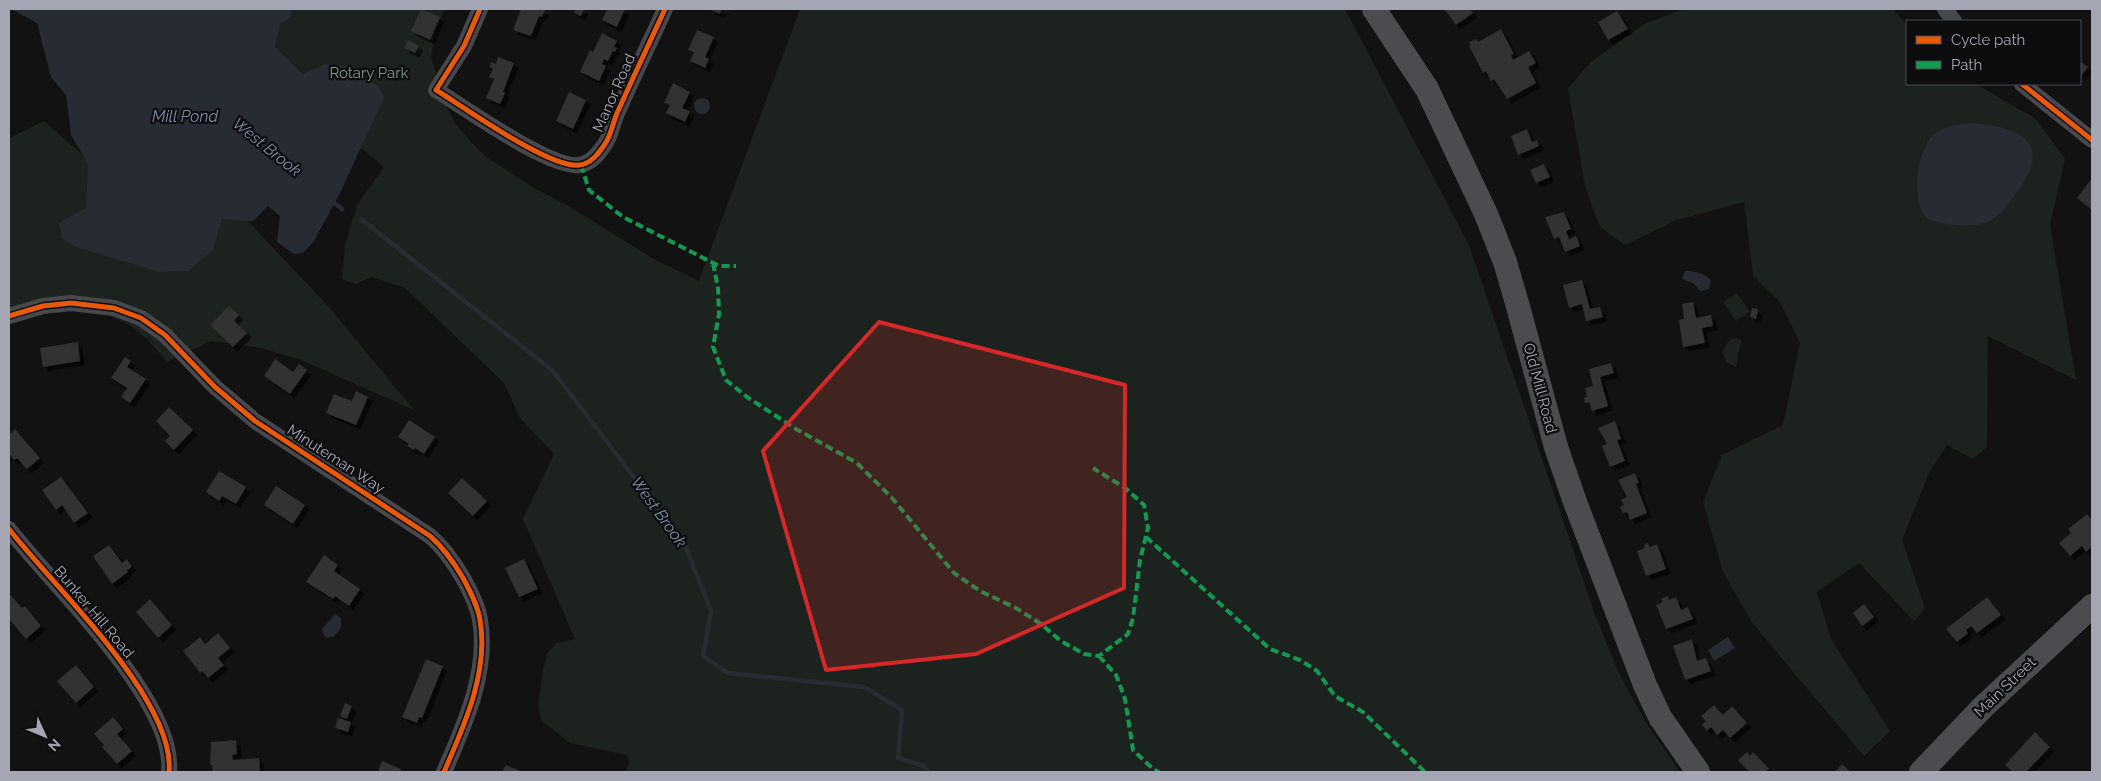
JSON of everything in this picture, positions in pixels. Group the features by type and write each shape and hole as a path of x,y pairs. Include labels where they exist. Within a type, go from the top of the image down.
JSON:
{"main road":[{"name":"Old Mill Road","path":"1374,9 1427,89 1486,214 1518,303 1556,447 1575,502 1645,685 1670,733 1698,772"},
{"name":"Main Street","path":"1921,772 1983,707 2092,606"}],"street":[{"name":"Manor Road","path":"480,9 464,46 436,90 538,153 572,165 581,165 598,154 606,142 617,112 665,9"},
{"path":"1945,9 1953,20"},
{"path":"2023,85 2092,140"},
{"name":"Minuteman Way","path":"9,316 43,306 85,304 114,308 141,318 165,335 215,387 255,420 430,536 443,547 468,588 480,619 482,634 480,664 472,700 444,772"},
{"name":"Bunker Hill Road","path":"10,534 92,625 128,672 151,709 165,740 168,750 169,772"}],"highlighted area":[{"path":"879,322 1125,385 1124,588 976,654 826,670 763,451"}],"green space":[{"name":"Rotary Park","path":"244,9 445,9 436,28 431,57 443,99 454,122 474,145 485,156 534,188 567,205 654,259 699,281 800,9 1345,9 1469,245 1596,617 1618,671 1645,721 1680,772 625,772 630,762 627,755 570,743 541,720 538,705 543,670 548,652 557,643 575,639 523,519 554,454 520,418 504,383 405,288 372,277 355,284 342,279 345,244 357,205 384,167 304,100"},
{"path":"1684,9 1893,9 1906,24 1906,85 1978,85 2036,119 2065,159 2050,225 2076,380 1988,336 1987,447 1973,459 1947,445 1929,473 1902,540 1925,609 1914,621 1859,563 1817,592 1831,639 1890,731 1864,756 1753,624 1723,572 1703,502 1722,455 1783,425 1800,343 1780,302 1753,276 1744,202 1677,220 1625,245 1600,227 1585,186 1568,88 1591,62 1644,24","holes":["1972,123 2008,129 1996,218 1973,225 1933,222 1917,195 1921,156 1926,143"]},
{"path":"44,121 170,232 241,202 246,219 329,307 414,410 301,360 261,348 211,341 167,362 148,340 131,326 96,309 9,308 9,138"},
{"path":"1737,293 1750,312 1736,321 1723,302"},
{"path":"1734,338 1741,340 1736,367 1726,362 1722,351 1729,341"}],"water":[{"name":"Mill Pond","path":"11,9 292,9 291,17 280,24 275,47 303,74 325,64 342,66 379,86 384,98 340,193 314,241 303,253 294,254 277,242 280,216 268,206 253,221 222,219 213,250 188,271 159,272 73,246 62,238 59,223 86,208 88,164 71,135 66,95 51,77 37,23"},
{"path":"699,98 705,98 710,103 708,112 699,114 694,109 694,103"},
{"path":"1972,123 1990,125 2019,134 2028,142 2032,152 2032,164 2026,178 2014,196 1996,218 1982,224 1969,225 1935,222 1926,217 1920,208 1917,182 1922,154 1927,143 1937,132 1952,126"},
{"path":"1685,271 1699,273 1711,280 1709,289 1700,291 1693,283 1682,279"},
{"path":"335,614 341,618 341,628 334,636 327,638 322,629"},
{"path":"1728,637 1735,648 1714,661 1708,650"}],"building":[{"path":"421,9 440,17 430,40 411,31"},
{"path":"521,9 545,10 542,17 539,16 531,36 513,30"},
{"path":"576,9 584,9 581,16 574,13"},
{"path":"607,9 625,9 617,27 602,20"},
{"path":"711,9 722,9 720,14"},
{"path":"1444,9 1470,9 1473,13 1456,25"},
{"path":"1617,11 1628,29 1608,40 1598,22"},
{"path":"1501,29 1514,54 1511,55 1513,60 1529,51 1536,63 1528,67 1536,83 1507,99 1494,79 1491,81 1486,71 1483,73 1469,46 1471,45 1469,42 1476,39 1478,42"},
{"path":"697,30 714,37 705,57 709,59 705,68 690,61 694,52 688,50"},
{"path":"602,33 617,41 614,47 617,48 615,52 613,51 608,61 604,59 602,64 606,66 599,81 580,72 590,50 593,52"},
{"path":"408,40 419,46 415,53 404,48"},
{"path":"498,57 514,63 500,104 486,98 494,79 489,77 493,68 489,67 491,62 496,64"},
{"path":"2081,62 2088,67 2081,76"},
{"path":"673,83 690,92 682,108 690,111 685,122 666,113 670,105 664,103"},
{"path":"569,92 586,100 573,129 556,121"},
{"path":"1527,129 1532,142 1537,140 1539,146 1518,155 1511,136"},
{"path":"1544,164 1550,177 1536,183 1530,170"},
{"path":"2092,178 2092,210 2077,198"},
{"path":"1564,212 1571,229 1566,231 1569,239 1576,236 1580,246 1565,252 1559,237 1554,239 1545,217"},
{"path":"1582,280 1590,309 1600,307 1603,317 1586,321 1582,304 1569,308 1563,285"},
{"path":"1693,302 1696,318 1711,315 1713,326 1702,328 1705,343 1683,347 1679,320 1684,319 1682,304"},
{"path":"229,306 239,315 234,321 247,333 233,347 210,325"},
{"path":"1752,308 1758,309 1756,319 1750,317"},
{"path":"78,342 80,361 43,367 40,348"},
{"path":"125,357 131,361 127,367 146,379 130,403 121,397 127,388 111,378"},
{"path":"275,359 293,372 299,364 307,370 290,394 264,376"},
{"path":"1611,363 1614,373 1600,377 1608,406 1592,411 1589,402 1585,403 1584,398 1587,397 1585,388 1593,386 1589,369"},
{"path":"356,391 368,397 356,425 326,413 334,394 352,401"},
{"path":"169,407 193,430 174,450 165,441 170,436 156,421"},
{"path":"409,420 435,437 424,454 415,448 414,450 407,446 409,444 398,437"},
{"path":"1615,421 1621,439 1617,440 1625,461 1610,467 1602,446 1607,444 1598,428"},
{"path":"15,429 40,458 27,469 17,458 14,460 9,453 9,435"},
{"path":"219,471 246,487 236,504 222,496 219,501 206,492"},
{"path":"1635,473 1639,483 1636,484 1647,513 1630,520 1627,512 1623,513 1620,507 1624,505 1621,500 1627,497 1618,480"},
{"path":"61,477 88,513 74,523 62,505 56,510 42,490"},
{"path":"462,478 487,501 473,516 448,493"},
{"path":"276,486 305,505 293,524 264,505"},
{"path":"2087,514 2092,520 2092,546 2086,552 2082,546 2070,556 2059,543 2071,533 2068,529"},
{"path":"1648,543 1650,547 1657,544 1666,569 1646,576 1637,551 1645,548 1644,545"},
{"path":"109,545 122,563 127,559 132,567 112,584 93,556"},
{"path":"324,555 338,565 334,571 360,589 349,606 335,596 333,599 306,582"},
{"path":"524,559 538,589 519,597 505,568"},
{"path":"11,595 22,608 25,606 41,626 26,639 9,619 9,597"},
{"path":"1668,596 1669,600 1676,597 1681,610 1688,607 1693,619 1666,629 1656,605 1663,602 1661,599"},
{"path":"1987,597 2001,615 1977,633 1971,626 1966,630 1968,633 1957,642 1946,629"},
{"path":"150,599 172,625 158,638 136,612"},
{"path":"1864,604 1874,617 1862,626 1853,613"},
{"path":"218,633 230,648 218,658 224,665 208,678 202,671 200,673 183,651 200,637 205,644"},
{"path":"1692,639 1697,661 1706,658 1711,671 1685,680 1673,646"},
{"path":"426,659 443,666 422,718 419,717 417,723 402,717"},
{"path":"76,665 94,687 76,703 57,681"},
{"path":"345,703 352,706 347,719 340,716"},
{"path":"1714,705 1723,715 1732,706 1747,723 1730,738 1723,730 1717,735 1711,727 1707,731 1702,725 1706,721 1701,716"},
{"path":"113,717 123,729 117,734 132,751 117,764 102,747 104,745 94,734"},
{"path":"338,718 351,722 348,732 335,728"},
{"path":"2035,732 2050,747 2026,772 2013,772 2005,765"},
{"path":"236,740 237,754 232,755 233,760 259,758 260,772 213,772 212,765 210,765 211,742"},
{"path":"1747,752 1750,756 1753,752 1769,769 1765,772 1749,772 1738,760"},
{"path":"382,761 401,769 400,772 378,772"},
{"path":"1842,764 1845,767 1851,772 1835,772"},
{"path":"506,765 523,772 502,772"}],"waterway":[{"name":"West Brook","path":"332,201 342,209"},
{"name":"West Brook","path":"361,219 553,371 684,543 711,611 703,656 728,673 864,687 902,710 898,758 924,766 928,772"}],"marked path":[{"path":"581,165 589,190 623,217 719,266 736,266"},
{"path":"713,263 718,288 719,314 713,347 726,380 747,397 796,429 857,463 892,498 954,573 980,591 1016,608 1041,624 1061,641 1084,654 1099,656 1128,634 1133,618 1140,560 1148,528 1144,505 1125,488 1093,468"},
{"path":"1146,537 1270,649 1300,660 1317,671 1335,696 1363,712 1425,772"},
{"path":"1099,656 1116,675 1125,699 1133,750 1153,769 1159,772"}],"cycle path":[{"path":"480,9 464,46 436,90 528,148 566,164 579,165 587,163 594,158 607,140 617,113 665,9"},
{"path":"2023,85 2092,140"},
{"path":"9,316 43,306 71,303 114,308 141,318 165,335 215,387 255,421 430,536 440,545 456,566 473,599 479,615 482,640 478,679 473,698 444,772"},
{"path":"9,529 108,644 133,678 153,712 166,743 169,772"}]}
